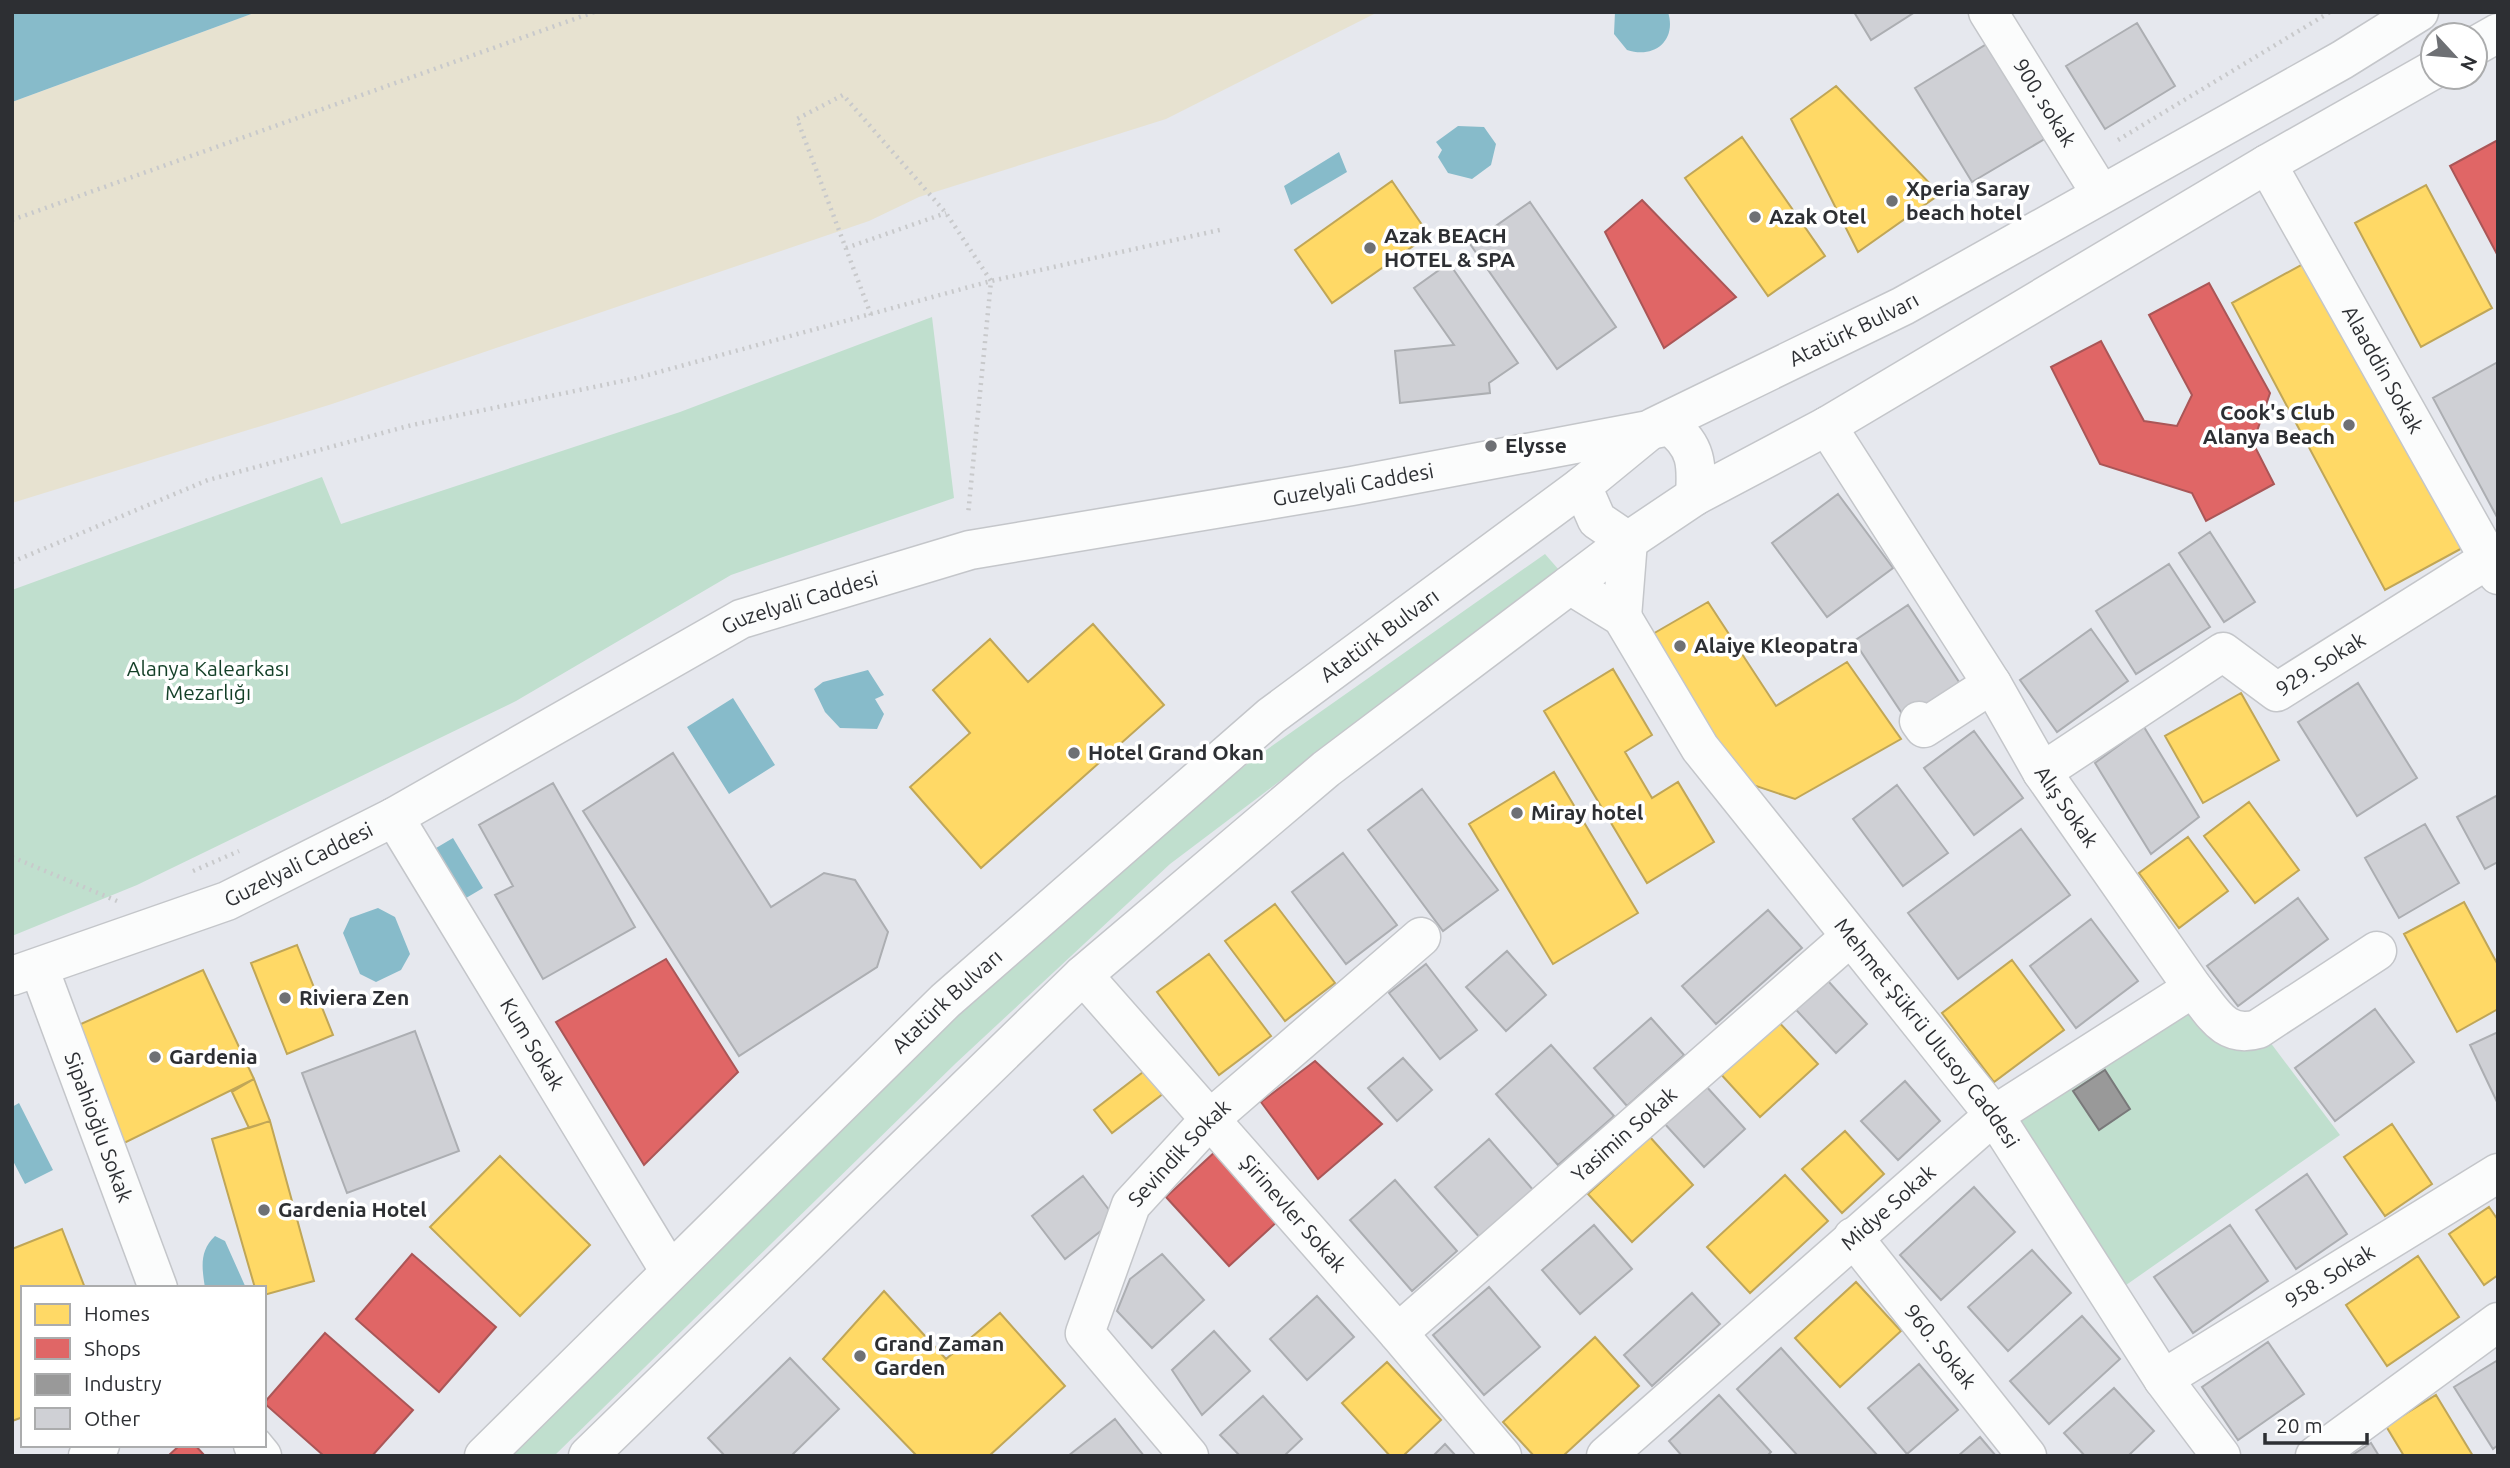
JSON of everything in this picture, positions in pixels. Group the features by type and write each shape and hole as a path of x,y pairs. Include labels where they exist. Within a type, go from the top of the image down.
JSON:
{"street":[{"name":"900. sokak","path":"1988,12 2101,194"},
{"name":"Atatürk Bulvarı","path":"484,1456 669,1270 945,1001 1271,716 1582,486 1654,427 1903,306 2342,60 2419,12"},
{"path":"588,1456 1083,975 1326,769 1628,541 1695,496 1827,426 2267,164 2419,78"},
{"name":"Alaaddin Sokak","path":"2267,164 2495,562"},
{"path":"1654,427 1670,426 1692,447 1697,463 1695,496"},
{"name":"Alış Sokak","path":"1827,426 1992,684 2042,772 2193,988 2231,1031 2252,1031 2273,1022 2377,951"},
{"name":"Guzelyali Caddesi","path":"26,972 227,901 394,817 741,619 970,550 1352,486 1654,427"},
{"path":"1582,486 1597,520 1628,541"},
{"path":"1622,617 1628,541"},
{"name":"929. Sokak","path":"2042,772 2223,652 2277,692 2495,562"},
{"name":"Mehmet Şükrü Ulusoy Caddesi","path":"1570,585 1622,617 1700,748 1994,1115 2163,1379 2221,1456"},
{"path":"1919,722 1924,728 1992,684"},
{"name":"Kum Sokak","path":"394,817 669,1270"},
{"name":"Sevindik Sokak","path":"1189,1456 1085,1333 1131,1205 1210,1119 1421,937"},
{"name":"Yasimin Sokak","path":"1398,1333 1850,937"},
{"name":"Sipahioğlu Sokak","path":"26,972 157,1286"},
{"name":"Şirinevler Sokak","path":"1083,975 1398,1333 1502,1456"},
{"name":"Midye Sokak","path":"1606,1456 1994,1115 2193,988"},
{"name":"958. Sokak","path":"2163,1379 2498,1173"},
{"name":"960. Sokak","path":"1853,1237 2027,1456"},
{"path":"2315,1456 2498,1322"}],"path":[{"path":"12,219 594,12"},
{"path":"871,315 797,119 843,95 946,213 991,281 967,525 970,550"},
{"path":"846,248 946,213"},
{"path":"12,562 208,480 412,425 637,378 991,281 1224,229"},
{"path":"12,857 121,902"}],"green space":[{"name":"Alanya Kalearkası Mezarlığı","path":"932,317 954,498 731,575 516,701 137,885 12,936 12,590 322,477 341,524 680,412"},
{"path":"1545,554 1559,570 1170,864 955,1064 554,1456 511,1456 995,974 1252,760"},
{"path":"2192,995 2264,1034 2340,1135 2119,1290 2008,1119"}],"sand":[{"path":"257,12 1378,12 1166,119 919,197 869,221 332,404 12,503 12,102"}],"water":[{"path":"12,12 257,12 12,102"},
{"path":"1615,12 1668,12 1670,22 1666,39 1654,50 1627,50 1614,34"},
{"path":"1458,126 1484,127 1496,144 1491,165 1472,179 1448,173 1438,157 1442,150 1436,142"},
{"path":"1339,152 1347,172 1291,205 1284,186"},
{"path":"868,670 884,695 875,699 884,714 877,729 840,728 825,712 814,689 823,682"},
{"path":"733,698 775,765 729,794 687,727"},
{"path":"453,838 483,888 461,901 431,851"},
{"path":"378,908 395,917 410,954 401,970 376,982 360,974 343,933 350,918"},
{"path":"19,1103 53,1170 25,1184 12,1159 12,1107"},
{"path":"215,1236 225,1241 245,1286 205,1286 204,1254"}],"building: Homes":[{"path":"1836,86 1940,194 1858,252 1791,119"},
{"name":"Azak Otel","path":"1742,137 1825,256 1768,296 1685,178"},
{"path":"1392,181 1429,235 1332,303 1295,250"},
{"path":"2426,185 2492,308 2421,347 2355,223"},
{"name":"Cook's Club Alanya Beach","path":"2312,259 2466,546 2385,590 2232,303"},
{"path":"1708,602 1776,706 1847,662 1901,739 1795,799 1744,782 1651,635"},
{"path":"1093,624 1164,705 981,868 910,787 970,733 933,690 990,639 1028,682"},
{"path":"1613,669 1652,735 1625,752 1652,798 1678,782 1714,842 1647,883 1544,711"},
{"path":"2241,693 2279,760 2203,803 2165,736"},
{"path":"1554,772 1638,913 1553,964 1469,824"},
{"path":"2249,802 2299,870 2255,903 2204,836"},
{"path":"2188,837 2228,891 2179,928 2139,873"},
{"path":"2464,902 2498,965 2498,1009 2457,1032 2404,934"},
{"path":"1275,904 1335,983 1285,1021 1225,941"},
{"path":"297,945 333,1035 287,1054 251,963"},
{"path":"1209,954 1271,1036 1219,1075 1157,992"},
{"path":"2012,960 2064,1030 1994,1082 1942,1013"},
{"name":"Gardenia","path":"203,970 254,1079 108,1151 56,1035"},
{"path":"1775,1018 1818,1064 1760,1117 1718,1071"},
{"path":"1147,1069 1164,1093 1112,1133 1094,1110"},
{"path":"254,1079 270,1121 249,1128 232,1092"},
{"name":"Gardenia Hotel","path":"270,1121 314,1281 266,1294 266,1286 254,1286 212,1139"},
{"path":"2392,1124 2432,1184 2385,1216 2344,1157"},
{"path":"1845,1131 1884,1174 1842,1213 1802,1169"},
{"path":"1650,1137 1693,1185 1632,1242 1588,1194"},
{"path":"500,1156 590,1245 520,1316 430,1227"},
{"path":"1785,1175 1828,1221 1750,1293 1707,1247"},
{"path":"2489,1207 2498,1220 2498,1275 2484,1285 2449,1234"},
{"path":"62,1229 84,1286 21,1286 21,1418 12,1421 12,1249"},
{"path":"2418,1256 2459,1317 2387,1366 2346,1305"},
{"path":"1856,1282 1901,1331 1840,1387 1795,1338"},
{"path":"884,1291 946,1359 1000,1313 1065,1386 989,1456 916,1455 823,1359"},
{"path":"1595,1337 1639,1386 1563,1456 1534,1456 1503,1422"},
{"path":"1387,1362 1441,1420 1403,1456 1390,1456 1342,1403"},
{"path":"2436,1395 2473,1456 2404,1456 2386,1426"}],"building: Shops":[{"path":"2498,140 2498,256 2450,166"},
{"path":"1642,200 1736,297 1664,348 1605,232"},
{"path":"2209,283 2270,393 2253,443 2274,484 2206,521 2192,493 2100,464 2051,367 2101,341 2144,421 2177,426 2192,395 2149,315"},
{"path":"666,959 738,1072 644,1165 556,1022"},
{"path":"1315,1061 1382,1124 1318,1179 1261,1102"},
{"path":"1217,1150 1280,1219 1229,1266 1166,1197"},
{"path":"412,1254 496,1327 439,1392 356,1319"},
{"path":"325,1333 413,1410 372,1456 324,1456 266,1405 266,1401"},
{"path":"178,1447 197,1447 205,1456 168,1456"}],"building: Industry":[{"path":"2105,1070 2130,1109 2099,1130 2073,1091"}],"building: Other":[{"path":"1854,12 1915,12 1871,40"},
{"path":"2137,23 2175,86 2105,129 2066,66"},
{"path":"1990,42 2048,137 1972,182 1915,88"},
{"path":"1530,202 1616,327 1557,369 1470,244"},
{"path":"1449,263 1518,363 1489,383 1490,393 1400,403 1395,351 1454,345 1414,288"},
{"path":"2498,362 2498,519 2433,398"},
{"path":"1838,494 1893,568 1827,617 1772,543"},
{"path":"2210,532 2255,602 2224,622 2179,553"},
{"path":"2169,564 2210,627 2136,674 2096,611"},
{"path":"1908,605 1965,691 1911,727 1854,641"},
{"path":"2091,629 2128,681 2057,732 2020,680"},
{"path":"2358,683 2417,778 2357,816 2298,722"},
{"path":"2144,727 2199,817 2151,854 2095,763"},
{"path":"1974,731 2023,798 1974,835 1924,768"},
{"path":"673,753 771,907 824,873 855,880 888,932 877,967 739,1056 583,811"},
{"path":"553,783 635,927 543,979 495,895 513,886 479,825"},
{"path":"1897,785 1948,853 1903,886 1853,819"},
{"path":"1422,789 1498,890 1443,931 1368,830"},
{"path":"2498,795 2498,862 2485,869 2457,817"},
{"path":"2425,824 2459,883 2399,918 2365,858"},
{"path":"2021,829 2070,895 1958,979 1908,913"},
{"path":"1343,853 1397,925 1346,964 1292,892"},
{"path":"2298,898 2328,939 2238,1006 2207,966"},
{"path":"1768,910 1802,948 1716,1024 1682,986"},
{"path":"2091,919 2138,981 2076,1028 2030,966"},
{"path":"1507,951 1546,995 1506,1031 1466,987"},
{"path":"1426,964 1477,1030 1440,1059 1389,993"},
{"path":"1820,972 1867,1024 1836,1053 1788,1001"},
{"path":"2375,1009 2414,1062 2335,1121 2295,1068"},
{"path":"1651,1018 1684,1055 1627,1106 1594,1068"},
{"path":"415,1031 459,1151 347,1193 302,1073"},
{"path":"2498,1032 2498,1104 2470,1045"},
{"path":"1551,1045 1614,1116 1558,1165 1496,1094"},
{"path":"1403,1058 1432,1090 1397,1121 1368,1088"},
{"path":"1905,1081 1940,1121 1898,1160 1861,1121"},
{"path":"1705,1085 1745,1129 1704,1167 1664,1123"},
{"path":"1489,1139 1534,1191 1481,1239 1435,1187"},
{"path":"2307,1174 2347,1234 2296,1269 2256,1210"},
{"path":"1083,1176 1116,1219 1065,1259 1032,1216"},
{"path":"1395,1180 1457,1251 1412,1291 1350,1220"},
{"path":"1974,1187 2015,1232 1941,1300 1900,1255"},
{"path":"1594,1225 1632,1269 1580,1314 1542,1270"},
{"path":"2230,1225 2268,1281 2193,1333 2154,1277"},
{"path":"2032,1250 2071,1293 2008,1351 1968,1307"},
{"path":"1162,1254 1204,1300 1152,1348 1117,1311 1130,1279"},
{"path":"1489,1287 1540,1347 1484,1395 1433,1335"},
{"path":"1692,1293 1720,1324 1652,1386 1624,1355"},
{"path":"1317,1296 1354,1337 1307,1380 1270,1339"},
{"path":"2082,1316 2120,1359 2049,1424 2010,1381"},
{"path":"1214,1331 1250,1371 1202,1415 1172,1370"},
{"path":"2268,1342 2304,1394 2238,1440 2202,1387"},
{"path":"1781,1348 1878,1456 1798,1456 1737,1389"},
{"path":"790,1358 839,1409 791,1456 725,1456 708,1438"},
{"path":"2498,1360 2498,1445 2493,1449 2454,1387"},
{"path":"1919,1364 1958,1410 1907,1454 1868,1408"},
{"path":"2114,1388 2154,1431 2128,1456 2085,1456 2064,1433"},
{"path":"1719,1395 1771,1452 1767,1456 1682,1456 1669,1441"},
{"path":"1263,1396 1302,1439 1284,1456 1240,1456 1220,1435"},
{"path":"1115,1419 1144,1456 1068,1456"},
{"path":"1980,1437 1996,1456 1958,1456"},
{"path":"2371,1443 2379,1456 2351,1456"},
{"path":"1445,1444 1456,1456 1433,1456"}],"place":[{"name":"Xperia Saray beach hotel","path":"1892,201"},
{"name":"Azak Otel","path":"1755,217"},
{"name":"Azak BEACH HOTEL & SPA","path":"1370,248"},
{"name":"Cook's Club Alanya Beach","path":"2349,425"},
{"name":"Elysse","path":"1491,446"},
{"name":"Alaiye Kleopatra","path":"1680,646"},
{"name":"Hotel Grand Okan","path":"1074,753"},
{"name":"Miray hotel","path":"1517,813"},
{"name":"Riviera Zen","path":"285,998"},
{"name":"Gardenia","path":"155,1057"},
{"name":"Gardenia Hotel","path":"264,1210"},
{"name":"Grand Zaman Garden","path":"860,1356"}]}
